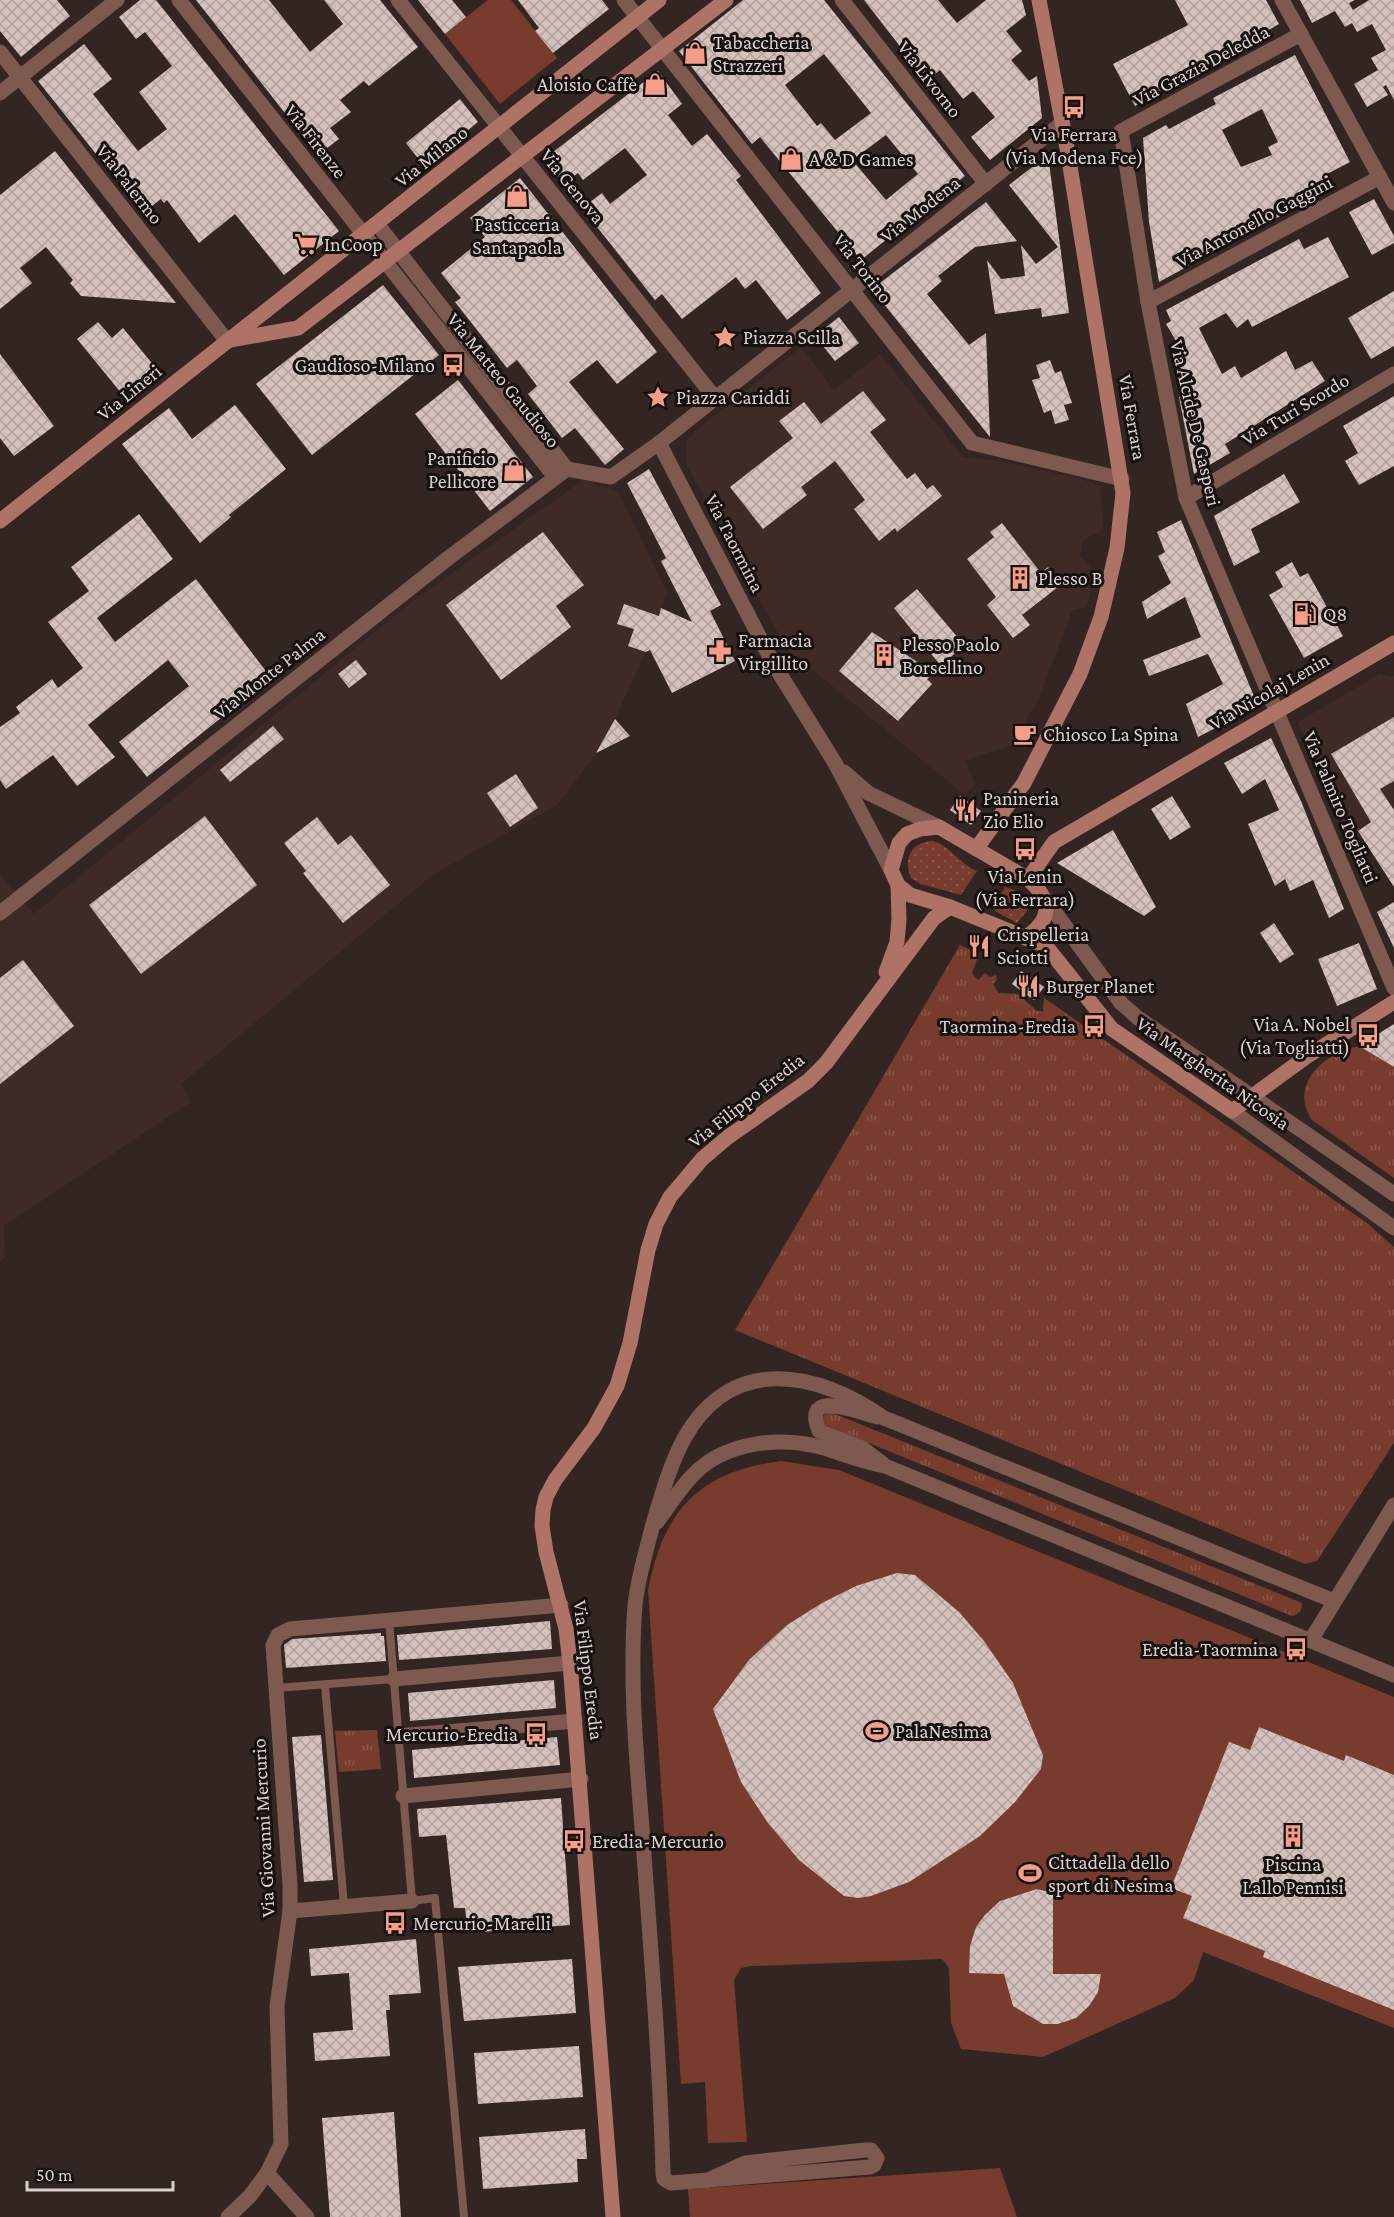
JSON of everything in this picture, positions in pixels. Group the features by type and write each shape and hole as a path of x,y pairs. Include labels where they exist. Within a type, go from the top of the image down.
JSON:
{"main road":[{"name":"Via Milano","path":"227,341 378,225 659,0"},
{"path":"384,263 726,0"},
{"name":"Via Ferrara","path":"976,849 1024,783 1080,674 1101,617 1117,548 1122,479 1039,0"},
{"name":"Via Lineri","path":"0,521 227,341 298,328 384,263"},
{"name":"Via Nicolaj Lenin","path":"1028,879 1054,842 1394,643"},
{"path":"874,996 897,942 898,885 891,870 899,843 907,834 920,829 939,827 1028,879 1046,900 1046,915 1038,929 1025,938"},
{"name":"Via Margherita Nicosia","path":"898,885 910,895 950,907 1046,946 1098,1014 1126,1040 1232,1111"},
{"path":"874,996 934,918 950,907"},
{"name":"Via Filippo Eredia","path":"613,2217 581,1779 570,1663 561,1605 542,1526 546,1497 594,1428 617,1386 630,1343 648,1250 656,1224 670,1197 702,1159 728,1137 808,1082 826,1063 874,996"},
{"path":"1232,1111 1342,1034 1394,1002"}],"street":[{"path":"0,93 117,0"},
{"name":"Via Firenze","path":"179,0 420,309"},
{"name":"Via Genova","path":"398,0 715,398"},
{"name":"Via Torino","path":"624,0 972,443 1122,479"},
{"name":"Via Livorno","path":"842,0 986,184"},
{"path":"1282,0 1394,203"},
{"name":"Via Grazia Deledda","path":"1121,131 1301,34"},
{"name":"Via Palermo","path":"0,52 227,341"},
{"name":"Via Modena","path":"561,473 611,477 659,443 1062,123"},
{"name":"Via Alcide De Gasperi","path":"1121,131 1148,302 1186,498 1277,710"},
{"name":"Via Antonello Gaggini","path":"1148,302 1380,177"},
{"path":"378,225 471,346 561,473"},
{"name":"Via Matteo Gaudioso","path":"420,309 458,357 561,473"},
{"path":"458,357 471,346"},
{"name":"Via Turi Scordo","path":"1186,498 1394,374"},
{"name":"Via Taormina","path":"659,443 773,663 836,764"},
{"name":"Via Monte Palma","path":"0,912 561,473"},
{"name":"Via Palmiro Togliatti","path":"1277,710 1394,988"},
{"path":"836,764 867,793 939,827"},
{"path":"836,764 891,870"},
{"name":"Via Margherita Nicosia","path":"1046,900 1121,1003 1138,1018 1394,1194"},
{"name":"Via Margherita Nicosia","path":"1232,1111 1394,1228"},
{"path":"706,2181 745,2163 865,2150 871,2150 877,2158 874,2166 870,2167 706,2181 671,2183 664,2179 661,2078 635,1736 633,1679 639,1576 664,1485 685,1437 708,1407 736,1386 770,1377 813,1383 858,1399 884,1418"},
{"path":"885,1466 862,1448 819,1431 815,1423 819,1410 824,1404 884,1418 1334,1601"},
{"path":"652,1528 694,1473 727,1453 751,1444 777,1441 805,1444 856,1461 885,1466 1394,1675"},
{"path":"1311,1640 1394,1505"},
{"path":"389,1620 561,1605"},
{"name":"Via Giovanni Mercurio","path":"228,2217 250,2196 267,2173 281,2144 276,2006 290,1911 273,1645 278,1635 290,1629 389,1620"},
{"path":"394,1679 570,1663"},
{"path":"398,1736 575,1721"},
{"path":"403,1796 581,1779"},
{"path":"290,1911 412,1901"},
{"path":"267,2173 306,2217"}],"lane":[{"path":"389,1620 412,1901 435,1898 464,2217"},
{"path":"276,1688 394,1679"},
{"path":"325,1684 344,1906"}],"shaded area":[{"path":"801,347 834,390 880,354 963,457 998,461 1079,478 1101,486 1103,530 1084,539 1080,556 1095,572 1087,607 1072,611 1040,696 1012,745 966,760 975,784 965,795 789,653 687,465 686,442 694,432"},
{"path":"583,480 618,492 667,592 646,652 615,719 596,753 557,805 434,874 181,1084 191,1102 4,1226 5,1257 0,1262 0,874 34,914 410,603"},
{"path":"1380,674 1394,676 1394,806 1347,837 1298,722"}],"green space":[{"path":"488,0 511,0 557,58 500,104 445,34"},
{"path":"933,841 945,847 977,871 961,895 920,884 911,878 908,864 911,852 919,844"},
{"path":"1005,887 1019,892 1027,901 1027,911 1017,923 995,911 994,906"},
{"path":"960,945 979,954 972,973 978,980 985,973 990,977 996,975 997,980 993,984 999,993 1018,994 1037,1011 1043,1011 1044,998 1367,1223 1394,1247 1394,1443 1317,1561 1305,1564 735,1330"},
{"path":"1360,1046 1394,1067 1394,1178 1312,1120 1306,1107 1304,1095 1307,1083 1314,1072 1334,1055"},
{"path":"830,1412 1302,1603 1301,1610 1292,1616 825,1425 822,1419"},
{"name":"Cittadella dello sport di Nesima","path":"781,1461 839,1470 1394,1697 1394,2028 1203,1952 1194,1980 1175,1998 1043,2057 961,2049 951,2023 949,1968 942,1959 752,1966 741,1968 734,1980 747,2142 708,2143 705,2082 681,2084 648,1590 664,1538 675,1517 689,1500 707,1486 727,1475 752,1466"},
{"path":"377,1730 381,1769 339,1772 335,1731"},
{"path":"1000,2168 1017,2217 690,2217 688,2189"}],"building":[{"path":"0,0 57,0 70,16 21,57 0,31"},
{"path":"140,0 156,0 339,231 284,275 235,214 199,243 167,200 164,203 161,199 143,213 38,81 84,44 112,79 93,94 138,151 167,129 139,92 172,66 145,32 136,39 119,17"},
{"path":"196,0 269,0 310,52 343,24 324,0 380,0 418,47 369,86 364,81 340,100 351,112 330,128 339,139 318,155"},
{"path":"418,0 452,0 466,17 445,34"},
{"path":"518,0 602,0 609,9 553,53 535,31 539,28"},
{"path":"743,0 824,0 965,176 861,260 760,137 752,144 679,51","holes":["824,54 871,113 835,140 821,123 817,126 785,85","886,135 918,174 886,200 852,160"]},
{"path":"864,0 938,0 957,23 986,0 1022,0 1026,15 1006,31 1022,51 1011,60 1029,81 1037,76 1042,118 990,160 971,137 995,117 973,91 963,99 940,70 927,81"},
{"path":"1175,0 1266,0 1279,24 1135,106 1113,64 1188,25"},
{"path":"1300,0 1355,0 1349,3 1353,10 1369,0 1394,0 1394,100 1386,85 1383,87 1388,95 1367,107 1354,84 1378,70 1371,58 1386,50 1372,24 1357,32 1352,23 1345,27 1335,11 1312,23"},
{"path":"1295,55 1350,162 1327,174 1333,187 1159,282 1149,222 1143,138 1166,125 1169,129 1216,104 1213,98","holes":["1262,109 1278,142 1268,147 1272,155 1241,167 1222,130"]},
{"path":"658,71 682,104 668,115 692,146 707,134 741,176 736,180 821,293 787,320 756,280 745,289 736,277 682,319 662,294 655,300 582,208 602,193 610,204 647,175 625,148 583,180 578,173 563,184 544,159"},
{"path":"460,99 478,122 424,166 406,143"},
{"path":"55,151 176,303 81,296 70,283 73,280 46,247 20,268 32,283 0,309 0,195"},
{"path":"1048,155 1069,313 1042,317 1041,308 995,314 987,260 1001,279 1025,276 1021,245 1036,264 1058,247 1009,185"},
{"path":"520,178 657,352 617,384 597,360 569,382 624,449 605,465 575,428 562,438 528,394 537,386 517,360 507,368 455,302 461,298 441,273 485,237 470,218"},
{"path":"1374,199 1394,236 1394,243 1372,255 1349,212"},
{"path":"986,202 1017,241 975,247 938,276 942,281 927,294 969,345 986,333 990,437 872,289"},
{"path":"1328,237 1349,277 1252,327 1248,319 1237,328 1226,313 1199,328 1222,374 1235,366 1241,378 1286,351 1295,370 1312,361 1325,381 1225,444 1230,453 1194,474 1179,397 1192,390 1172,351 1179,346 1166,324 1171,321 1166,310 1299,239 1304,249"},
{"path":"383,285 439,355 312,455 256,384"},
{"path":"1394,291 1394,346 1371,359 1348,318"},
{"path":"839,317 859,343 835,361 815,336"},
{"path":"98,322 112,338 123,328 155,367 122,394 77,339"},
{"path":"0,354 54,426 14,456 0,438"},
{"path":"1050,360 1055,373 1061,371 1072,403 1064,405 1069,420 1055,424 1051,410 1044,413 1032,380 1040,378 1036,365"},
{"path":"458,380 533,477 490,511 415,414"},
{"path":"863,391 886,420 870,432 907,479 915,473 927,489 933,485 942,496 897,532 895,528 879,541 854,509 865,500 835,461 801,487 807,495 763,529 730,487 793,438 779,421 804,402 821,424"},
{"path":"1394,396 1394,466 1359,485 1345,461 1358,453 1343,426"},
{"path":"235,405 286,469 229,515 231,517 200,543 122,444 169,408 192,439"},
{"path":"649,469 721,605 710,611 735,661 672,693 650,650 646,652 628,646 634,629 617,624 624,604 659,616 661,608 692,622 661,561 666,558 627,483"},
{"path":"1284,474 1300,502 1251,529 1260,552 1234,566 1214,516"},
{"path":"139,514 173,559 97,618 115,642 196,579 271,678 147,777 119,742 189,686 168,660 88,725 115,757 77,786 53,755 6,789 0,780 0,727 20,713 16,707 52,679 58,688 83,668 48,622 89,591 71,567"},
{"path":"1181,520 1258,706 1198,737 1186,704 1223,684 1208,654 1149,676 1143,660 1201,637 1185,597 1147,619 1142,602 1171,583 1158,556 1165,552 1157,532"},
{"name":"Plesso B","path":"1002,523 1041,573 1048,567 1062,584 1022,615 1030,625 1013,638 987,605 996,597 967,559 994,537 990,532"},
{"path":"543,532 584,585 556,606 571,627 501,680 446,605"},
{"path":"1292,562 1300,577 1308,573 1343,636 1304,658 1269,595 1283,587 1275,572"},
{"path":"917,589 964,645 941,666 894,608"},
{"name":"Plesso Paolo Borsellino","path":"872,632 934,673 927,679 932,684 898,721 839,671"},
{"path":"356,660 367,674 349,688 338,674"},
{"path":"1394,717 1394,781 1380,789 1394,810 1394,887 1358,831 1371,822 1331,754"},
{"path":"615,719 630,736 596,753"},
{"path":"273,726 284,739 230,782 220,770"},
{"path":"1271,738 1301,801 1344,909 1329,918 1313,880 1290,891 1285,879 1275,886 1248,824 1279,810 1265,779 1242,794 1224,763"},
{"path":"516,774 538,808 510,827 487,793"},
{"name":"Panineria Zio Elio","path":"960,796 981,811 971,825 950,810"},
{"path":"1172,796 1191,827 1170,840 1151,809"},
{"path":"205,816 257,885 141,974 89,905"},
{"path":"317,817 338,845 351,835 390,885 343,923 303,873 306,871 284,843"},
{"path":"1113,830 1156,907 1144,916 1057,863"},
{"path":"1394,902 1394,948 1377,912"},
{"path":"1274,923 1294,954 1280,963 1260,933"},
{"path":"1359,943 1377,989 1337,1006 1318,959"},
{"path":"23,960 74,1026 0,1084 0,978"},
{"name":"Burger Planet","path":"1021,971 1044,987 1034,1000 1012,984"},
{"path":"1394,1024 1394,1067 1359,1046"},
{"name":"PalaNesima","path":"897,1573 915,1575 959,1612 984,1641 1013,1683 1043,1755 1041,1769 1015,1802 980,1836 909,1882 871,1896 858,1898 844,1896 799,1860 768,1823 741,1782 713,1709 749,1660 787,1625 822,1603 856,1586"},
{"path":"550,1621 552,1649 399,1660 397,1635"},
{"path":"381,1633 381,1636 384,1636 386,1661 286,1668 284,1645 292,1639"},
{"path":"554,1680 556,1708 410,1721 408,1693"},
{"name":"Piscina Lallo Pennisi","path":"1259,1727 1344,1761 1346,1755 1394,1775 1394,2010 1263,1957 1265,1951 1183,1918 1192,1896 1171,1888 1229,1742 1250,1750"},
{"path":"321,1735 333,1880 304,1882 292,1737"},
{"path":"557,1737 560,1765 414,1778 412,1750"},
{"path":"561,1798 570,1925 468,1933 465,1908 454,1908 446,1835 419,1837 417,1809"},
{"path":"1037,1889 1053,1893 1053,1974 1101,1974 1098,1992 1089,2006 1076,2018 1058,2024 1043,2024 1013,2006 1004,1974 969,1973 970,1946 976,1927 985,1915 1000,1901"},
{"path":"416,1939 421,1993 389,1995 390,2010 386,2010 390,2056 315,2061 313,2033 353,2030 349,1973 311,1976 309,1949"},
{"path":"572,1959 576,2013 464,2021 458,1967"},
{"path":"579,2046 583,2097 478,2104 474,2053"},
{"path":"394,2112 401,2217 330,2217 322,2118"},
{"path":"585,2129 587,2159 577,2159 578,2182 483,2189 479,2137"}],"place":[{"name":"Tabaccheria Strazzeri","path":"695,53"},
{"name":"Aloisio Caffè","path":"655,84"},
{"name":"Via Ferrara (Via Modena Fce)","path":"1074,107"},
{"name":"A & D Games","path":"791,159"},
{"name":"Pasticceria Santapaola","path":"517,196"},
{"name":"InCoop","path":"306,244"},
{"name":"Piazza Scilla","path":"725,337"},
{"name":"Gaudioso-Milano","path":"453,365"},
{"name":"Piazza Cariddi","path":"658,397"},
{"name":"Panificio Pellicore","path":"514,470"},
{"name":"Plesso B","path":"1020,578"},
{"name":"Q8","path":"1305,614"},
{"name":"Farmacia Virgillito","path":"720,651"},
{"name":"Plesso Paolo Borsellino","path":"884,655"},
{"name":"Chiosco La Spina","path":"1025,734"},
{"name":"Panineria Zio Elio","path":"965,810"},
{"name":"Via Lenin (Via Ferrara)","path":"1025,849"},
{"name":"Crispelleria Sciotti","path":"979,946"},
{"name":"Burger Planet","path":"1028,986"},
{"name":"Taormina-Eredia","path":"1094,1026"},
{"name":"Via A. Nobel (Via Togliatti)","path":"1368,1035"},
{"name":"Eredia-Taormina","path":"1296,1649"},
{"name":"PalaNesima","path":"877,1731"},
{"name":"Mercurio-Eredia","path":"536,1734"},
{"name":"Piscina Lallo Pennisi","path":"1293,1836"},
{"name":"Eredia-Mercurio","path":"574,1841"},
{"name":"Cittadella dello sport di Nesima","path":"1030,1873"},
{"name":"Mercurio-Marelli","path":"395,1923"}]}
